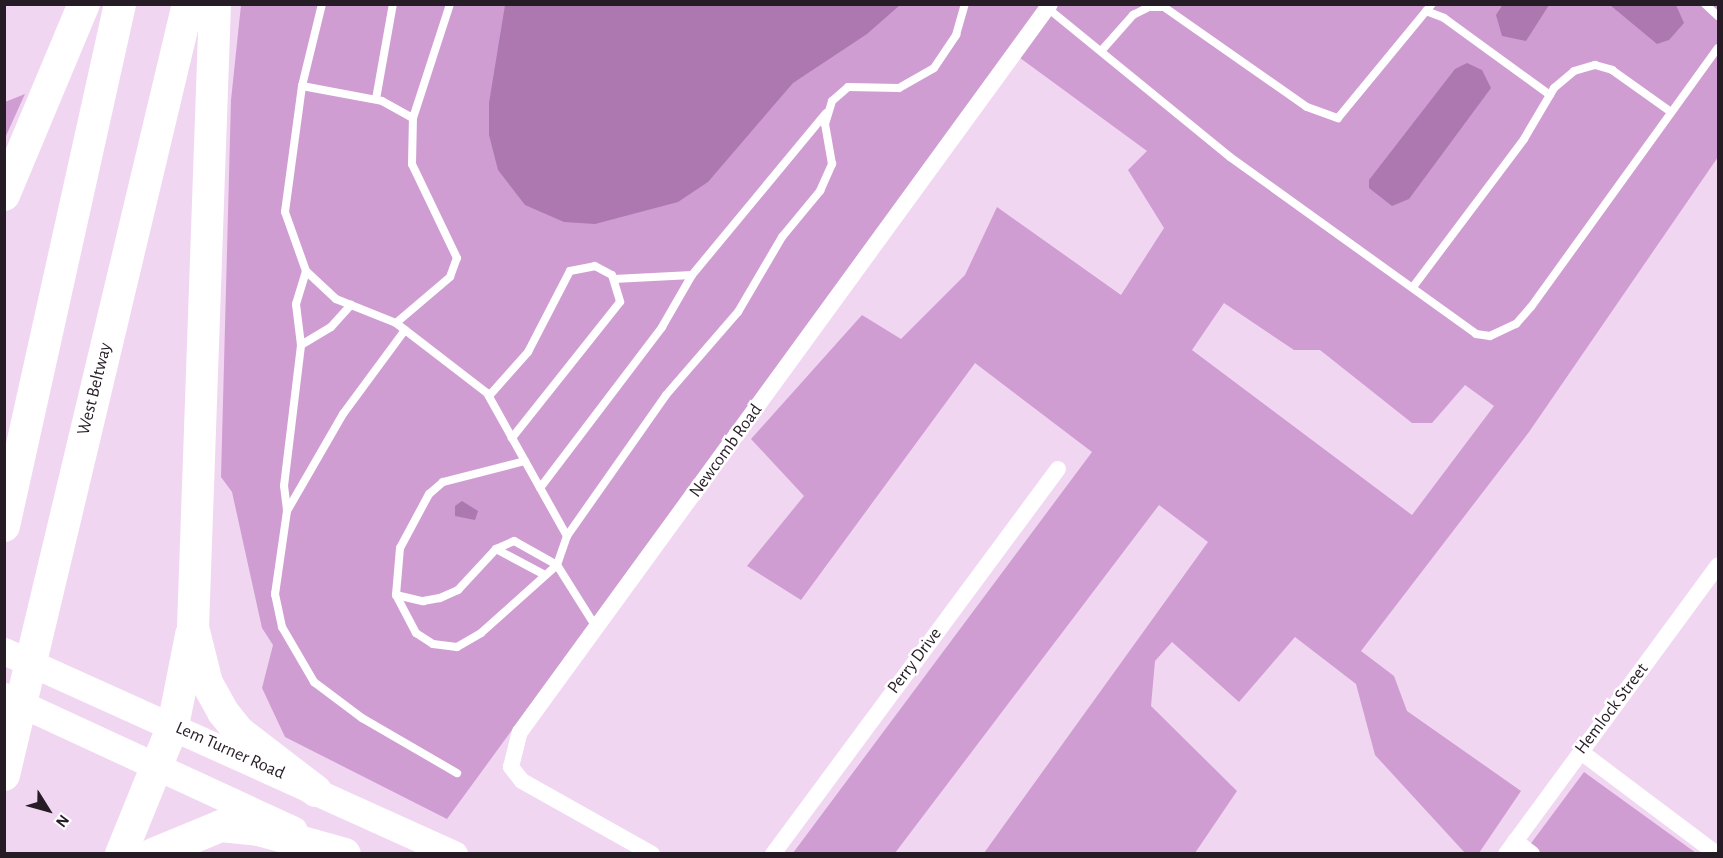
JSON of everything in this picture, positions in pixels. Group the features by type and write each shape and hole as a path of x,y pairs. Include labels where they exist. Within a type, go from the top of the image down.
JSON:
{"highway":[{"path":"4,195 84,4"},
{"path":"4,526 120,4"},
{"name":"West Beltway","path":"6,768 39,620 188,4"},
{"path":"121,854 173,726 193,627 215,4"},
{"path":"193,627 207,683 223,712 239,732 316,791"},
{"path":"153,854 221,826 259,830 346,854"}],"main road":[{"name":"Lem Turner Road","path":"4,651 454,854"},
{"path":"4,696 346,854"}],"street":[{"name":"Newcomb Road","path":"652,854 522,782 511,767 520,732 1046,6"},
{"name":"Perry Drive","path":"773,854 1058,469"},
{"name":"Hemlock Street","path":"1510,847 1719,565"},
{"path":"1581,752 1717,854"},
{"path":"1510,847 1532,854"}],"lane":[{"path":"322,4 302,86 285,212 306,271 351,305 396,323 489,396 567,536"},
{"path":"376,99 393,4"},
{"path":"396,323 450,277 457,258 412,164 413,118 450,4"},
{"path":"540,488 662,327 692,275 826,112 848,87 899,88 934,68 956,35 965,4"},
{"path":"1705,4 1719,16"},
{"path":"1046,6 1102,50 1122,73 1230,158 1476,334 1503,333 1516,324 1719,48"},
{"path":"1102,50 1133,15 1149,7 1164,7 1307,107 1338,118 1429,8 1550,95"},
{"path":"1413,287 1550,95 1574,71 1595,66 1612,70 1671,112"},
{"path":"302,86 376,99 413,118"},
{"path":"525,460 443,482 429,494 400,548 396,595 417,633 433,644 457,647 481,633 543,574 557,564 567,536 610,480 666,396 738,312 782,237 820,191 832,164 826,112"},
{"path":"489,396 513,372 570,271 595,266 614,279 692,275"},
{"path":"306,271 296,304 301,345 286,459 287,510 278,546 276,594 282,627 301,665 340,704 457,773"},
{"path":"512,438 620,302 614,279"},
{"path":"301,345 331,327 351,305"},
{"path":"287,510 343,414 405,330"},
{"path":"396,595 423,602 458,590 496,549 514,541 557,564 597,627"},
{"path":"496,549 543,574"}],"shaded area":[{"path":"505,4 900,5 867,34 793,83 708,182 678,202 595,224 564,222 525,205 498,170 489,135 489,103"},
{"path":"1503,4 1549,5 1526,41 1502,36 1496,15"},
{"path":"241,5 1718,5 1718,157 1529,432 1361,651 1394,676 1407,711 1521,791 1479,853 1465,853 1375,755 1356,684 1295,637 1239,702 1172,642 1155,661 1151,706 1237,791 1195,853 984,853 1208,542 1159,505 895,853 793,853 1092,452 975,363 801,600 747,566 804,496 751,439 862,315 901,339 965,275 997,207 1121,295 1164,228 1128,170 1147,151 1009,50 447,819 285,737 262,688 273,645 262,628 232,492 221,477 231,100","holes":["1224,303 1294,350 1320,350 1412,423 1432,423 1465,385 1494,406 1412,515 1192,350"]},
{"path":"1610,5 1676,5 1684,23 1669,40 1657,44"},
{"path":"1467,63 1482,70 1491,88 1409,199 1392,206 1369,188 1369,180 1455,69"},
{"path":"25,94 5,138 5,102"},
{"path":"462,501 478,511 475,520 455,516 455,506"},
{"path":"1584,772 1696,853 1523,854"}]}
